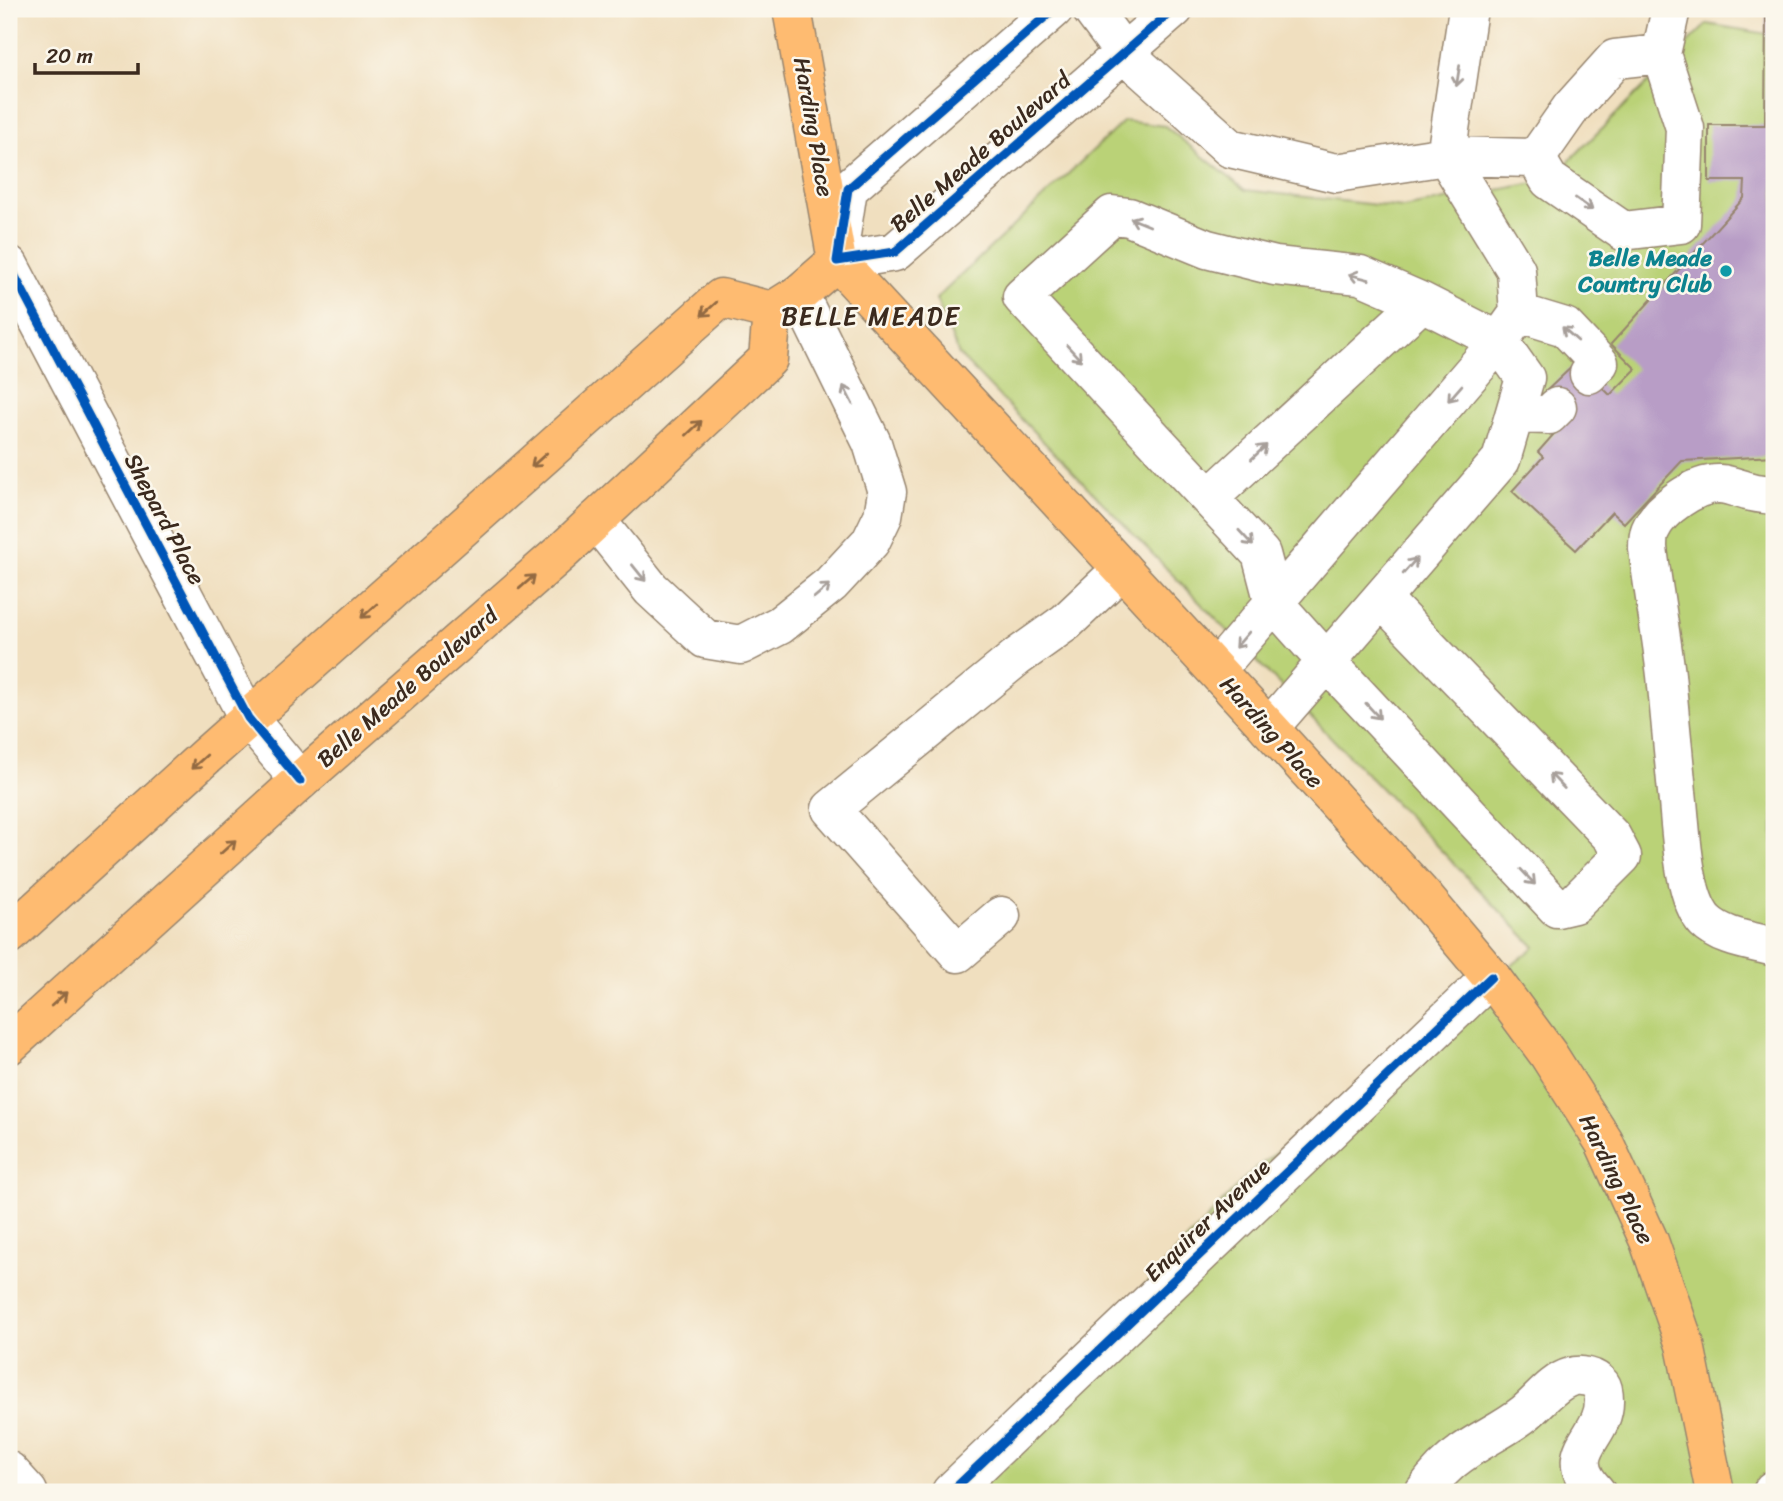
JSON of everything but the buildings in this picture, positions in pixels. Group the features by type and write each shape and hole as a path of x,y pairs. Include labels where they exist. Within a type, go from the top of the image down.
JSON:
{"main road":[{"name":"Harding Place","path":"792,9 837,261 1422,895 1491,977 1548,1054 1604,1142 1649,1241 1685,1345 1715,1492"},
{"path":"9,935 248,718 721,298 786,302 837,261"},
{"name":"Belle Meade Boulevard","path":"9,1045 300,781 596,520 768,359 786,302"}],"street":[{"path":"837,261 848,189 1054,9"},
{"path":"1091,9 1123,52 1230,148 1336,173 1446,156 1535,158"},
{"name":"Belle Meade Boulevard","path":"837,261 895,252 1174,9"},
{"path":"1269,728 1502,460 1516,414 1525,378 1509,327 1516,270 1446,156 1468,9"},
{"path":"1535,158 1549,180 1623,231 1681,224 1685,128 1661,54 1671,9"},
{"path":"1535,158 1571,107 1615,59 1661,54"},
{"path":"1382,599 1612,837 1622,856 1574,904 1557,908 1326,661 1274,603 1261,554 1021,297 1112,215 1129,217 1207,249 1275,266 1360,275 1422,302 1509,327 1565,327 1599,363 1589,374"},
{"name":"Shepard Place","path":"9,265 248,718 300,781"},
{"path":"596,520 651,589 705,639 741,645 780,625 831,584 871,541 883,516 887,492 872,443 786,302"},
{"path":"1209,498 1422,302"},
{"path":"1216,670 1509,327"},
{"path":"1516,414 1549,415 1557,407"},
{"path":"1774,495 1718,484 1700,488 1680,498 1662,514 1649,533 1648,548 1666,674 1684,859 1692,896 1697,909 1715,928 1726,934 1774,947"},
{"path":"1001,916 958,953 831,809 1017,657 1066,622 1122,569"},
{"name":"Enquirer Avenue","path":"951,1492 1491,977"},
{"path":"1424,1492 1450,1462 1462,1453 1516,1420 1561,1382 1582,1376 1601,1384 1604,1393 1604,1414 1581,1456 1581,1468 1586,1482 1596,1492"},
{"path":"9,1471 28,1492"}],"green space":[{"name":"BELLE MEADE","path":"1707,24 1774,35 1774,1492 952,1492 1248,1175 1535,947 959,355 936,299 1124,121 1165,126 1245,190 1403,208 1550,180"}],"cycle path":[{"path":"1054,9 848,189 837,261 895,252 1174,9"},
{"path":"9,265 248,718 300,781"},
{"path":"951,1492 1491,977"}],"place":[{"name":"Belle Meade Country Club","path":"1726,271"}],"district":[{"name":"BELLE MEADE","path":"871,316"}]}
